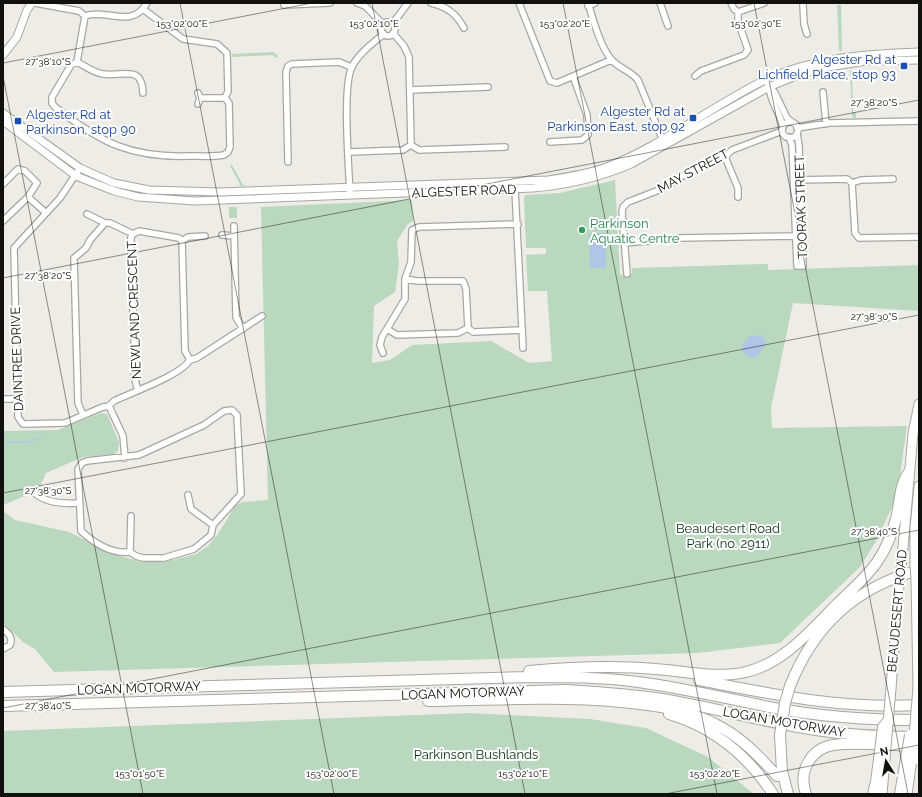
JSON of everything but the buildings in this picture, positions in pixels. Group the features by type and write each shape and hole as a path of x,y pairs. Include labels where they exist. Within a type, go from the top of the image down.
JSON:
{"highway":[{"name":"BEAUDESERT ROAD","path":"888,720 909,472 913,434 919,404"},
{"path":"504,678 526,671 565,668 596,667 646,669 725,675 759,668 779,657 825,616 877,561 892,530 903,480 909,472"},
{"name":"BEAUDESERT ROAD","path":"917,723 916,511 919,486"},
{"path":"788,794 782,771 780,735 785,703 800,662 816,637 839,612 861,595 879,585 916,572"},
{"path":"646,669 798,700 861,706 919,705"},
{"name":"LOGAN MOTORWAY","path":"3,692 559,677 618,680 681,688 810,714 917,723"},
{"name":"LOGAN MOTORWAY","path":"3,706 542,690 607,692 682,702 818,730 876,737 919,737"},
{"path":"346,696 363,701 558,698 630,703 685,712 716,724 746,744 777,776"},
{"path":"630,703 684,719 717,736 753,766 773,794"},
{"path":"882,794 883,727 888,720"},
{"path":"907,794 911,761 910,735 917,723"},
{"path":"806,794 803,783 805,768 810,758 824,748 842,744 919,746 911,761 900,794"},
{"path":"873,794 882,759"}],"main road":[{"path":"3,55 17,36 27,10 34,3"},
{"name":"ALGESTER ROAD","path":"3,121 76,176 114,191 151,198 195,200 515,189 561,185 595,178 631,164 664,142 794,68 838,57 861,54 919,52"},
{"name":"ALGESTER ROAD","path":"767,83 846,63 919,60"},
{"name":"ALGESTER ROAD","path":"3,113 80,168 114,183 133,188 165,191 220,192 548,180 587,173 621,161 664,142"},
{"path":"514,181 515,189"}],"street":[{"path":"34,3 80,10 85,16 78,62"},
{"path":"85,16 92,13 122,18 134,16 143,9 147,3"},
{"path":"284,5 330,3"},
{"path":"357,3 364,6 383,24"},
{"path":"393,23 408,3"},
{"path":"431,3 443,6 451,11 458,17 464,28"},
{"path":"519,3 550,81 557,83 611,60"},
{"path":"595,3 588,4 606,52 611,60 634,75 638,80 664,142"},
{"path":"660,3 668,26"},
{"path":"694,76 701,71 744,55 748,50 738,20 738,12 734,9 731,3"},
{"path":"738,12 764,3"},
{"path":"803,3 804,24 807,34"},
{"path":"143,9 183,40 217,44 223,48 227,55 228,91 225,98"},
{"path":"383,24 387,22 393,23"},
{"path":"383,24 381,30 384,34 390,36 395,27 393,23"},
{"path":"393,33 407,51 410,90 411,145"},
{"path":"350,195 347,92 352,67 358,59 384,34"},
{"path":"78,62 71,65 52,97 52,103 55,107 89,133 109,143 131,151 169,157 224,155 228,152 230,147 229,103 225,98"},
{"path":"78,62 96,72 104,74 135,75 140,78 143,93"},
{"path":"288,162 286,72 288,66 292,64 340,62 352,67"},
{"path":"550,142 582,140 588,135 588,114 573,76"},
{"path":"767,83 775,94 785,115 797,130"},
{"path":"767,83 770,95 780,117 785,136 794,136 797,130"},
{"path":"410,90 488,87"},
{"path":"823,92 826,124"},
{"path":"198,99 225,98"},
{"path":"797,130 826,124 919,121"},
{"path":"782,129 785,124 792,122"},
{"name":"MAY STREET","path":"627,274 622,212 623,207 628,202 659,190 717,156 725,157 732,150 782,129"},
{"name":"TOORAK STREET","path":"624,243 680,238 799,236 797,180 799,146 797,130"},
{"name":"TOORAK STREET","path":"789,137 792,145 797,180"},
{"path":"349,152 403,150 411,145"},
{"path":"411,145 419,150 505,147"},
{"path":"725,157 738,188 738,198"},
{"name":"DAINTREE DRIVE","path":"80,168 60,198 14,248 17,399 18,417 23,424 65,423 103,407 109,406 114,401 174,374 187,365 190,360 198,358 262,316"},
{"path":"3,184 18,169 26,172 37,183 28,197 3,221"},
{"path":"797,180 847,179 852,183 855,233 859,238 919,237"},
{"path":"852,183 861,180 893,179"},
{"path":"515,189 518,224 523,348"},
{"path":"28,197 46,213"},
{"path":"87,214 133,234"},
{"path":"83,415 78,403 78,348 73,263 74,258 86,248 90,240 105,223"},
{"path":"383,353 380,344 382,337 405,299 405,279 411,262 411,234 415,228 518,224"},
{"path":"234,226 237,294 236,317 243,329"},
{"name":"NEWLAND CRESCENT","path":"138,390 134,379 134,320 131,288 131,237 139,231 179,238 182,241"},
{"path":"222,235 234,236"},
{"path":"190,360 185,351 182,241 188,237 205,236"},
{"path":"405,279 417,281 463,281 466,289 468,328 473,332 522,330"},
{"path":"386,329 397,335 458,333 468,328"},
{"path":"3,399 17,399"},
{"path":"109,406 123,436 125,458"},
{"path":"224,411 233,411 237,415 241,494 213,525 211,535 188,552 164,558 143,558 130,552 121,553 109,549 81,532 78,503 78,469 82,463 96,460 125,458 139,455 204,425 224,411"},
{"path":"36,494 42,499 67,504 78,503"},
{"path":"188,495 191,509 213,525"},
{"path":"130,552 131,516"},
{"path":"3,628 10,635 12,641 10,645 3,649"}],"green space":[{"path":"837,5 841,5 842,51 839,51"},
{"path":"274,52 278,56 276,58 272,55 232,57 232,54"},
{"path":"852,70 853,112 856,112 856,118 852,117 850,71"},
{"path":"232,165 243,185 246,186 239,186 240,184 230,166"},
{"name":"Beaudesert Road Park (no. 2911)","path":"615,180 620,275 632,274 632,268 768,264 768,270 919,265 919,311 793,303 771,408 772,428 907,426 897,497 876,541 860,567 780,643 698,653 54,672 35,649 23,642 3,623 3,511 15,520 69,532 112,554 143,562 173,560 196,554 208,546 218,534 235,506 242,502 268,500 261,207 412,200 413,221 407,225 397,241 399,264 395,292 374,306 372,363 390,360 412,345 491,341 529,363 552,361 547,291 528,291 526,255 546,254 546,248 526,248 525,195 560,193"},
{"path":"229,207 237,207 237,218 229,218"},
{"path":"101,413 107,414 119,442 118,451 114,454 83,457 46,473 40,486 25,496 3,505 3,431 58,430"},
{"name":"Parkinson Bushlands","path":"469,713 590,719 646,728 708,757 754,794 3,794 3,731"}],"water":[{"path":"605,233 606,268 590,268 589,234"},
{"path":"761,335 767,342 757,357 752,358 742,351 742,345 750,336"}],"waterway":[{"path":"3,442 28,442 41,438"}],"place":[{"name":"Algester Rd at Lichfield Place, stop 93","path":"904,66"},
{"name":"Algester Rd at Parkinson East, stop 92","path":"693,118"},
{"name":"Algester Rd at Parkinson, stop 90","path":"18,121"},
{"name":"Parkinson Aquatic Centre","path":"582,230"}]}
